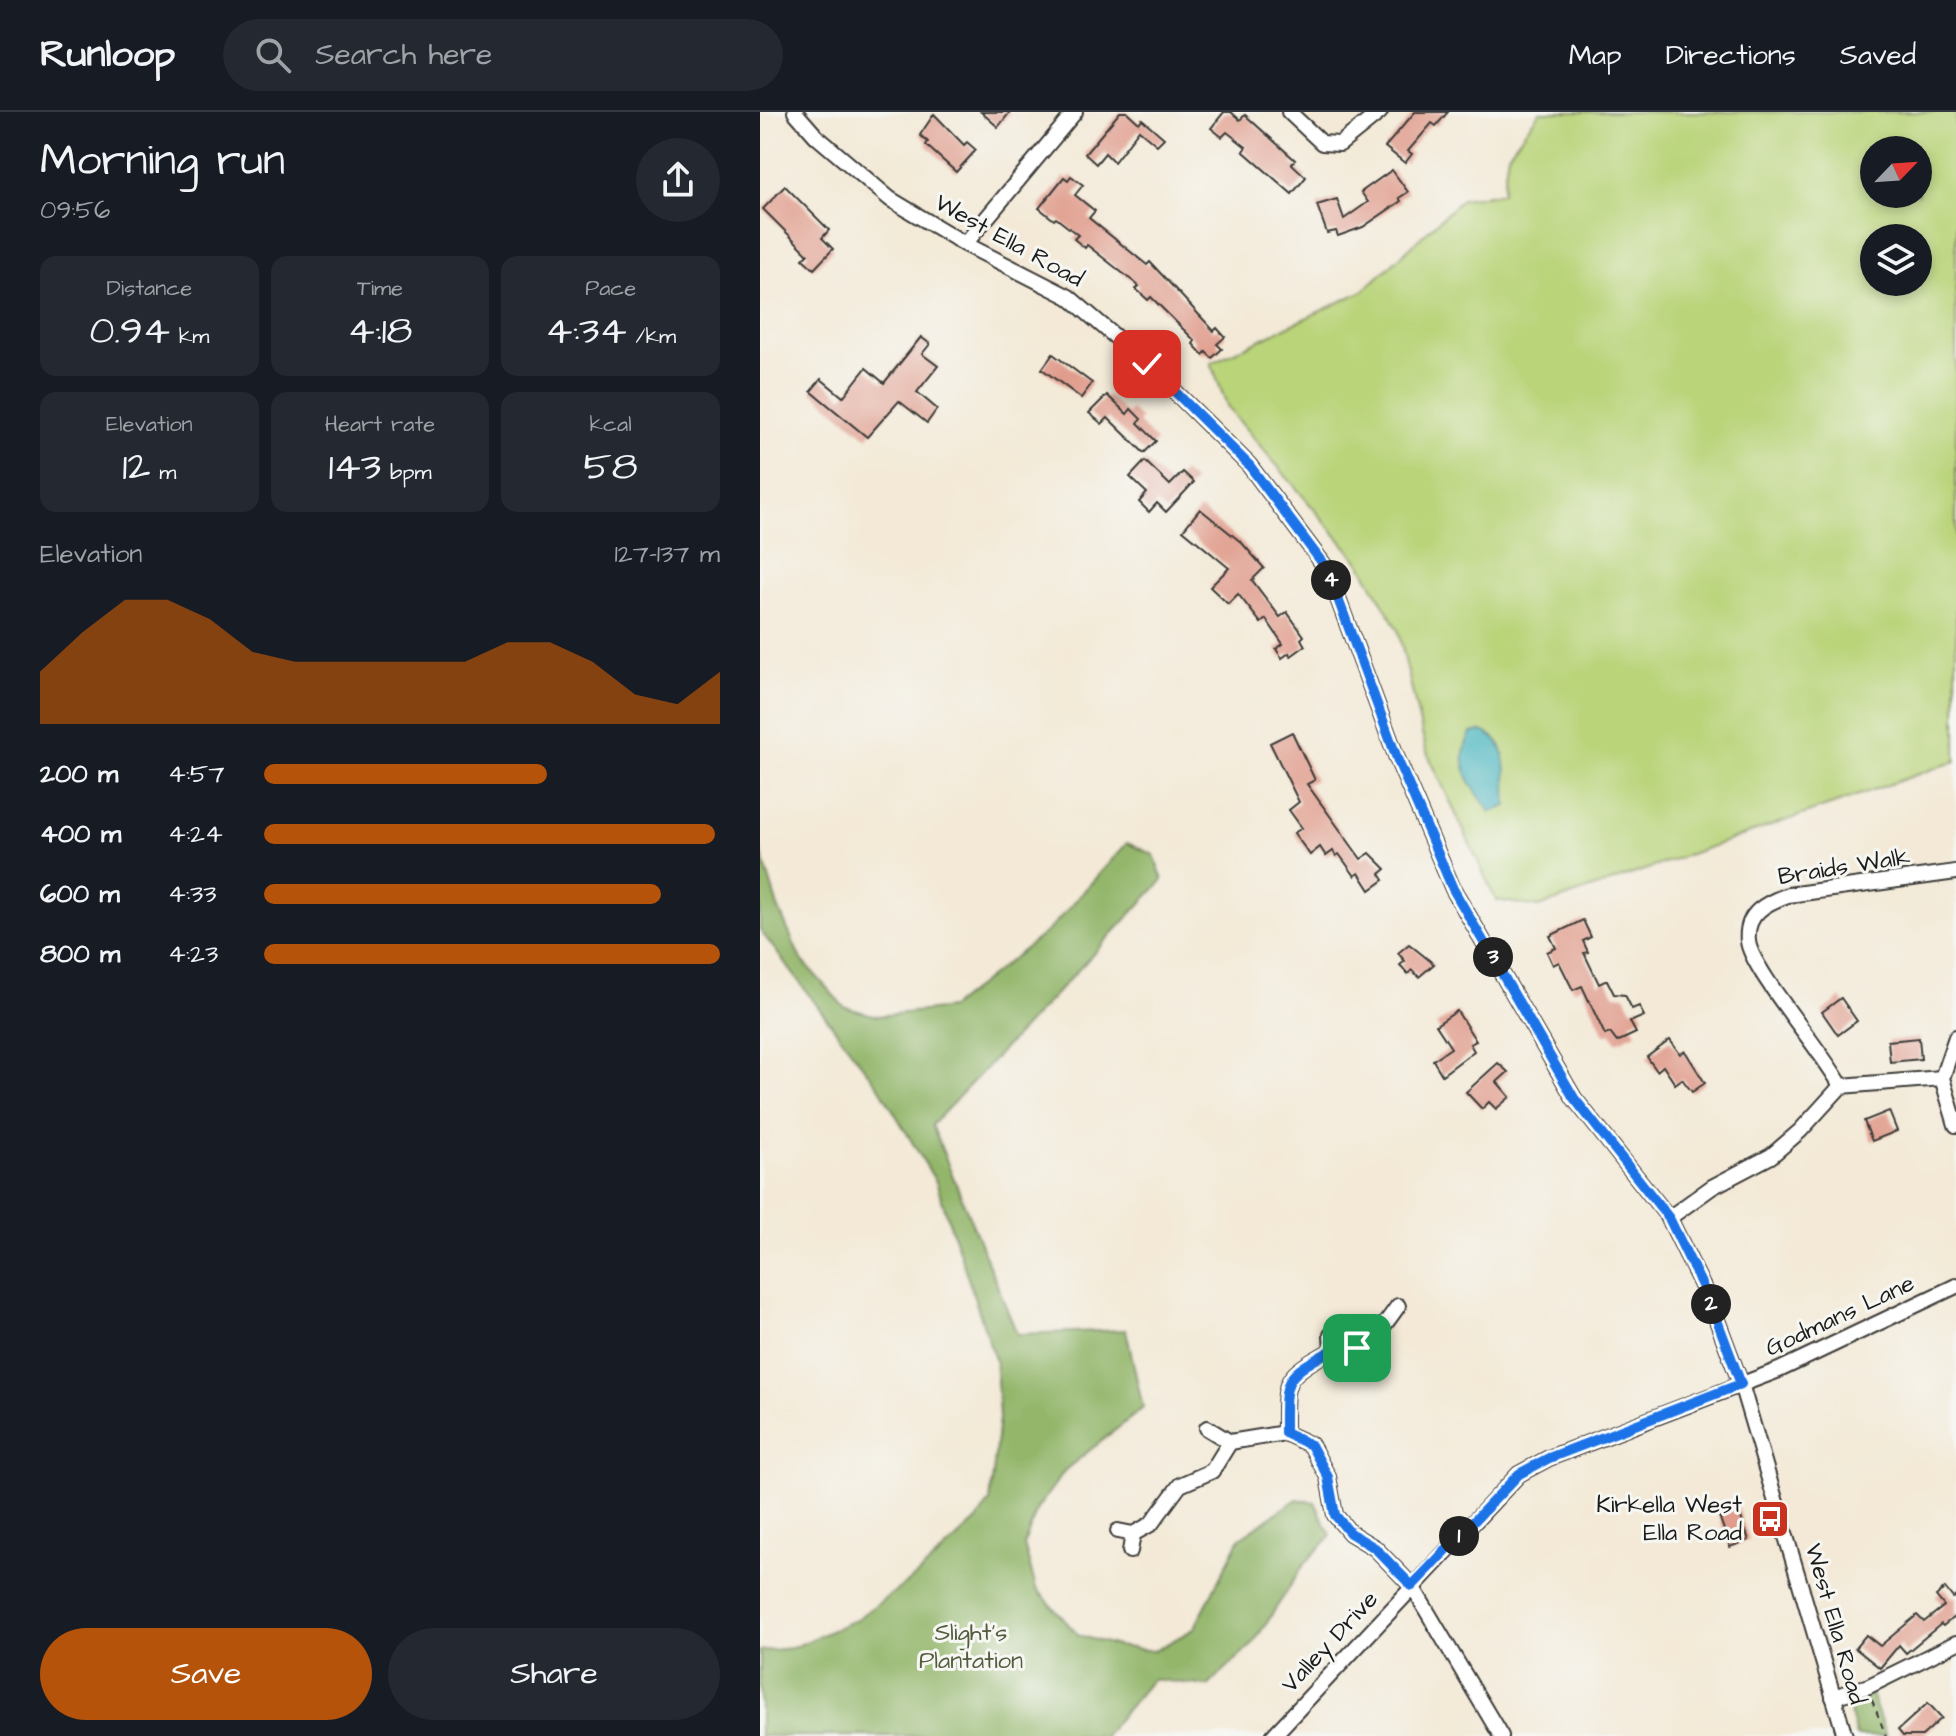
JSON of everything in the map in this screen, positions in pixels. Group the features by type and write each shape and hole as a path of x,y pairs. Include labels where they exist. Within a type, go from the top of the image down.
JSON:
{"street":[{"name":"West Ella Road","path":"795,112 816,136 890,199 965,244 1069,297 1147,364 1249,465 1327,569 1398,761 1453,889 1574,1098 1669,1218 1711,1304 1741,1384 1845,1736"},
{"path":"965,244 1075,112"},
{"path":"1289,112 1322,143 1340,144 1380,112"},
{"name":"Braids Walk","path":"1841,1086 1758,965 1748,942 1751,919 1763,904 1788,895 1956,872"},
{"path":"1956,1037 1942,1078 1956,1125"},
{"path":"1669,1218 1712,1187 1771,1156 1800,1131 1841,1086 1942,1078"},
{"name":"Godmans Lane","path":"1741,1384 1779,1370 1956,1286"},
{"path":"1285,1433 1285,1386 1295,1370 1336,1346 1373,1338 1398,1306"},
{"name":"Valley Drive","path":"1273,1736 1519,1474 1549,1458 1741,1384"},
{"path":"1207,1428 1230,1442 1285,1433 1311,1445 1328,1477 1335,1515 1350,1533 1375,1548 1412,1586 1501,1736"},
{"path":"1130,1551 1126,1532 1151,1524 1180,1485 1212,1471 1230,1442"},
{"path":"1833,1697 1869,1686 1956,1643"}],"path":[{"path":"1869,1686 1886,1736"}],"green space":[{"path":"1540,112 1956,112 1956,761 1539,907 1496,900 1426,750 1398,630 1360,563 1228,408 1211,363 1363,291 1462,199 1502,193 1508,154"},
{"name":"Slight's Plantation","path":"1127,843 1154,855 1163,880 932,1125 1017,1334 1126,1330 1143,1408 1065,1470 1037,1509 1024,1545 1036,1588 1078,1635 1117,1646 1154,1651 1194,1629 1240,1538 1297,1499 1315,1502 1331,1536 1305,1563 1252,1645 1208,1686 1152,1679 1104,1736 760,1736 760,1651 792,1648 855,1620 915,1577 978,1519 990,1501 999,1418 996,1363 936,1182 881,1090 760,930 760,848 778,907 800,958 844,1007 877,1016 950,1008 1050,929"},
{"path":"1870,1691 1886,1736 1856,1736 1848,1707 1851,1699"}],"water":[{"path":"1481,731 1499,743 1505,762 1507,806 1491,812 1471,784 1464,765 1471,733"}],"building":[{"path":"981,112 1010,112 998,127"},
{"path":"1120,112 1127,112 1139,123 1142,119 1164,138 1157,145 1139,130 1114,162 1105,153 1096,164 1085,154"},
{"path":"1224,112 1231,112 1240,120 1245,115 1295,160 1292,164 1306,177 1292,194 1243,151 1246,147 1227,132 1222,137 1211,128"},
{"path":"1415,112 1448,112 1436,126 1432,123 1408,151 1412,154 1405,163 1385,147"},
{"path":"934,114 964,145 967,142 976,150 956,172 926,145 928,142 920,135"},
{"path":"1392,170 1408,192 1399,198 1401,201 1363,227 1338,236 1336,231 1327,233 1317,205 1337,199 1344,219 1368,202 1361,192"},
{"path":"1071,176 1083,185 1075,195 1095,211 1089,218 1147,265 1150,262 1214,331 1217,328 1225,337 1217,344 1222,349 1212,358 1206,352 1203,355 1193,344 1195,341 1151,297 1148,300 1136,289 1139,286 1087,245 1085,248 1074,239 1078,235 1039,208 1064,177 1068,180"},
{"path":"785,186 829,230 822,238 833,249 814,269 803,259 808,254 763,209"},
{"path":"921,337 930,344 922,354 938,366 917,392 937,409 927,423 899,401 867,437 811,391 821,379 843,397 866,368 884,383"},
{"path":"1053,354 1092,383 1081,398 1042,369"},
{"path":"1107,395 1127,414 1131,409 1141,419 1138,423 1156,441 1144,453 1108,418 1102,424 1089,413"},
{"path":"1145,461 1170,485 1183,472 1194,482 1166,512 1157,503 1149,512 1139,502 1147,493 1130,477"},
{"path":"1200,509 1242,543 1264,568 1252,580 1280,617 1287,612 1304,636 1301,639 1305,646 1291,656 1289,653 1282,658 1276,649 1283,644 1266,619 1261,623 1238,594 1228,604 1210,587 1229,568 1183,530"},
{"path":"1292,732 1315,780 1307,784 1361,859 1370,853 1386,869 1380,874 1384,880 1370,890 1359,873 1355,876 1339,854 1336,856 1333,851 1326,856 1320,847 1310,855 1294,833 1302,828 1289,810 1299,802 1270,743"},
{"path":"1583,920 1591,937 1583,941 1588,952 1584,953 1599,984 1607,980 1614,994 1625,995 1632,1009 1639,1006 1644,1016 1630,1022 1636,1033 1617,1042 1610,1033 1605,1035 1582,986 1573,990 1559,962 1553,965 1547,952 1556,948 1550,936"},
{"path":"1409,944 1434,964 1419,977 1412,970 1408,974 1400,965 1405,961 1398,953"},
{"path":"1841,998 1857,1021 1838,1035 1822,1012"},
{"path":"1457,1011 1476,1041 1470,1044 1474,1051 1442,1075 1433,1060 1451,1048 1436,1025"},
{"path":"1919,1038 1921,1059 1890,1062 1888,1041"},
{"path":"1670,1040 1680,1054 1685,1051 1705,1083 1692,1092 1682,1079 1675,1084 1663,1066 1657,1071 1647,1057"},
{"path":"1498,1063 1508,1072 1497,1082 1510,1097 1496,1109 1489,1102 1482,1109 1466,1092"},
{"path":"1889,1111 1897,1131 1872,1141 1864,1121"},
{"path":"1737,1506 1749,1540 1730,1547 1718,1513"},
{"path":"1945,1588 1953,1598 1956,1596 1956,1620 1954,1617 1943,1626 1941,1624 1906,1653 1899,1645 1880,1668 1855,1648 1866,1635 1880,1646 1917,1615 1924,1622 1944,1606 1936,1596"},
{"path":"1928,1703 1942,1718 1922,1736 1903,1736 1898,1730"}],"place":[{"name":"Kirkella West Ella Road","path":"1770,1519"}],"route":[{"path":"1147,364 1249,465 1327,569 1398,761 1453,889 1574,1098 1669,1218 1711,1304 1741,1384 1549,1458 1519,1474 1412,1586 1375,1548 1350,1533 1335,1515 1328,1477 1311,1445 1285,1433 1285,1386 1295,1370 1332,1350 1345,1353 1357,1348"}]}
